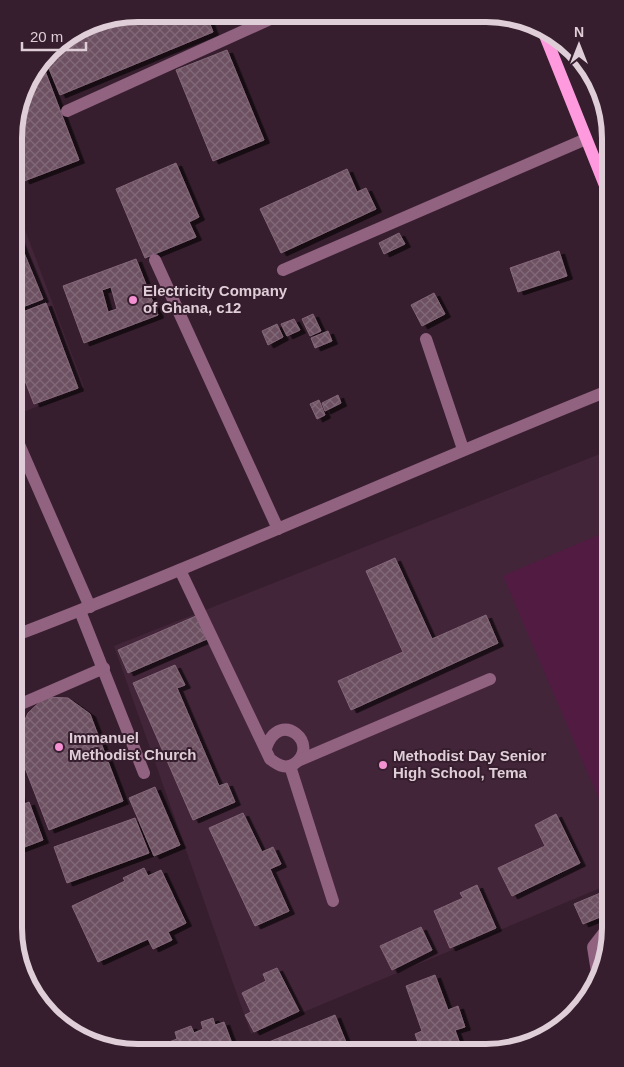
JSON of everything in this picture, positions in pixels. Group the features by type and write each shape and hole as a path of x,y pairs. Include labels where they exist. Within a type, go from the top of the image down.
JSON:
{"main road":[{"path":"547,40 602,178"}],"street":[{"path":"67,111 264,22"},
{"path":"283,270 586,139"},
{"path":"155,260 278,529"},
{"path":"426,339 463,449"},
{"path":"22,633 180,570 463,449 602,393"},
{"path":"22,453 85,609 104,668 144,773"},
{"path":"180,570 270,759 279,766 295,763 490,679"},
{"path":"22,704 104,668"},
{"path":"266,748 270,737 280,730 292,730 301,737 304,749 295,763 333,901"},
{"path":"596,964 593,948 601,937"}],"shaded area":[{"path":"22,222 84,387 22,413"},
{"name":"Methodist Day Senior High School, Tema","path":"602,453 601,888 251,1034 114,646"},
{"path":"602,534 601,804 503,576"}],"building":[{"path":"209,22 213,32 60,95 48,66 62,51 87,34 108,26 123,23"},
{"path":"227,50 264,140 213,161 176,70"},
{"path":"45,70 79,160 24,181 22,176 23,123 31,94"},
{"path":"176,163 199,217 189,222 196,237 145,258 116,189"},
{"path":"347,169 357,192 366,188 376,209 281,253 260,209"},
{"path":"399,233 405,244 384,254 379,243"},
{"path":"22,248 43,299 22,307"},
{"path":"559,251 567,276 518,292 510,268"},
{"name":"Electricity Company of Ghana, c12","path":"136,259 158,315 84,343 63,286","holes":["111,287 117,309 108,312 102,290"]},
{"path":"434,293 445,314 422,326 411,305"},
{"path":"46,303 78,388 34,404 22,373 22,312"},
{"path":"313,314 321,331 310,336 302,319"},
{"path":"294,319 300,330 287,336 281,324"},
{"path":"277,324 283,337 268,345 262,331"},
{"path":"328,331 332,341 315,348 311,338"},
{"path":"338,395 341,403 325,411 322,403"},
{"path":"319,400 325,415 317,419 310,404"},
{"path":"395,558 432,639 486,615 498,643 351,710 338,681 403,652 366,571"},
{"path":"196,616 207,639 128,673 118,650"},
{"path":"175,665 185,685 177,688 219,786 227,783 235,802 193,820 133,683"},
{"path":"45,697 68,698 90,714 123,801 49,830 22,760 22,726 28,713"},
{"path":"155,787 180,845 154,856 129,798"},
{"path":"29,802 43,840 22,848 22,805"},
{"path":"243,813 262,852 273,847 281,864 270,869 289,911 255,926 209,828"},
{"path":"556,814 580,863 512,896 498,868 545,846 535,825"},
{"path":"135,818 149,853 67,883 54,847"},
{"path":"144,868 148,876 161,870 186,923 168,932 172,940 153,949 148,939 98,962 72,906 125,881 123,878"},
{"path":"477,885 496,928 450,948 434,911 463,898 460,893"},
{"path":"601,893 601,917 583,924 574,904"},
{"path":"421,927 432,950 392,970 380,946"},
{"path":"277,968 299,1011 254,1032 245,1015 251,1012 242,993 266,981 263,974"},
{"path":"435,975 448,1010 458,1006 465,1027 455,1030 460,1044 419,1044 415,1034 422,1031 406,986"},
{"path":"335,1015 347,1044 264,1044"},
{"path":"213,1018 215,1025 224,1022 232,1044 170,1044 169,1042 177,1039 175,1032 191,1026 194,1033 203,1029 201,1022"}],"place":[{"name":"Electricity Company of Ghana, c12","path":"133,300"},
{"name":"Immanuel Methodist Church","path":"59,747"},
{"name":"Methodist Day Senior High School, Tema","path":"383,765"}]}
